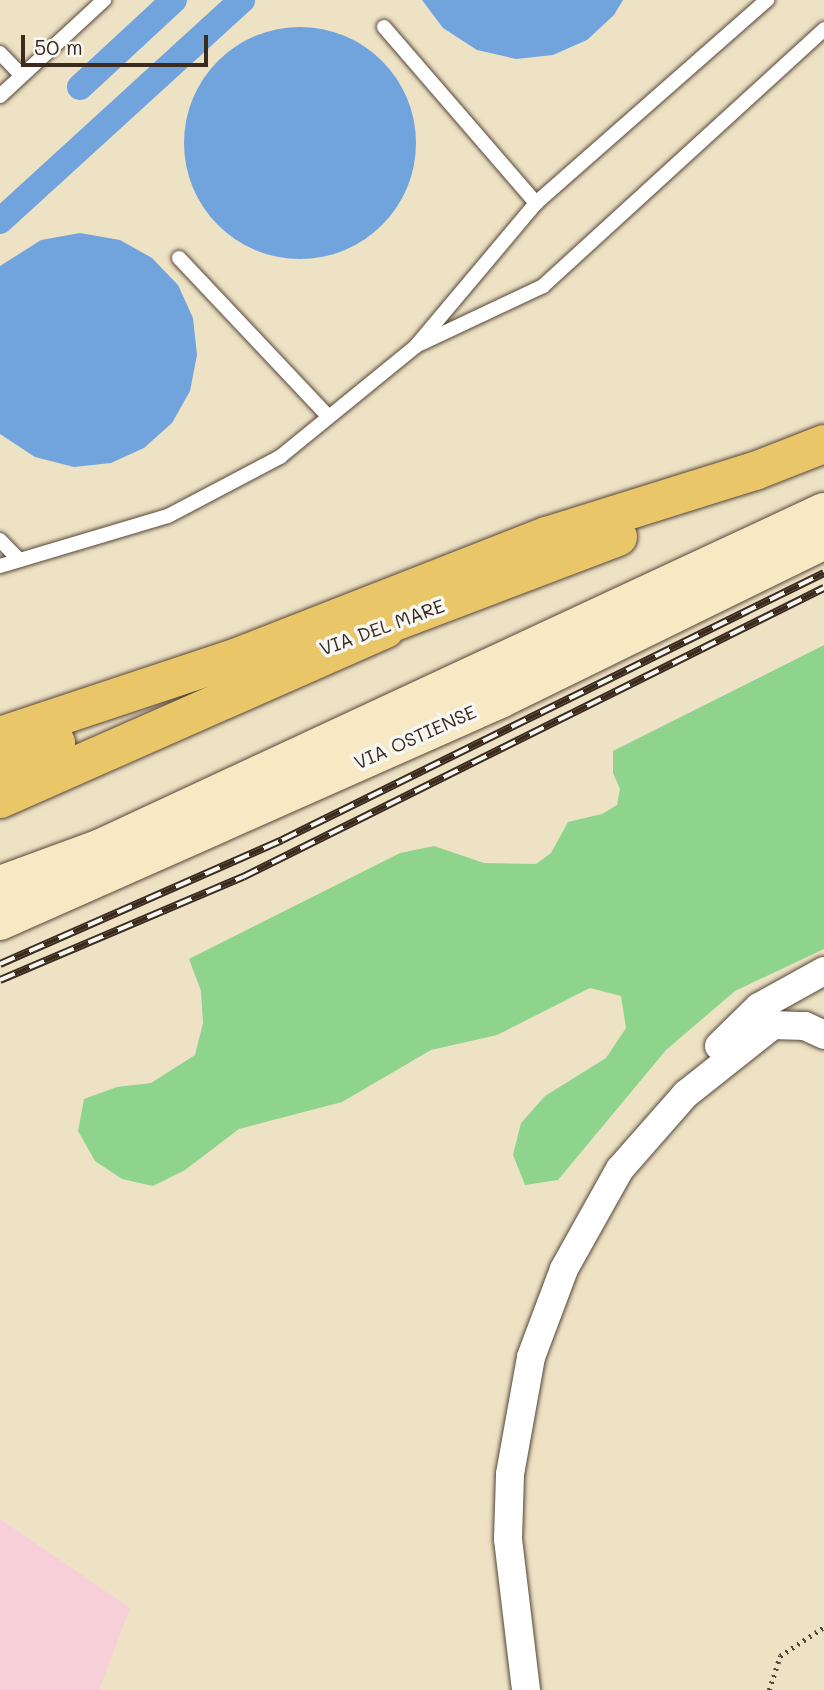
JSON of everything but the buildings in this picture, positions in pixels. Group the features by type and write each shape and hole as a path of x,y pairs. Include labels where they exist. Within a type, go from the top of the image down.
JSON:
{"main road":[{"name":"VIA DEL MARE","path":"0,736 201,670 547,536 755,471 824,444"},
{"name":"VIA DEL MARE","path":"0,764 411,617 628,533 755,471"},
{"name":"VIA OSTIENSE","path":"0,886 76,860 824,512"},
{"name":"VIA OSTIENSE","path":"0,921 500,699 824,540"},
{"path":"0,711 355,611"},
{"path":"0,799 411,617"}],"street":[{"path":"526,1690 507,1515 517,1414 531,1357 554,1291 592,1214 632,1154 686,1094 745,1019 823,973"},
{"path":"686,1094 773,1025 806,1026 824,1035"}],"lane":[{"path":"0,96 104,0"},
{"path":"0,566 168,516 280,457 416,346 536,203 762,2"},
{"path":"384,27 536,203"},
{"path":"416,346 543,286 824,29"},
{"path":"0,53 21,75"},
{"path":"178,258 328,416"},
{"path":"0,540 19,561"}],"path":[{"path":"769,1690 779,1656 824,1627"}],"shaded area":[{"path":"0,1519 130,1608 99,1690 0,1690"}],"green space":[{"path":"824,645 824,949 735,991 666,1050 558,1180 525,1185 513,1155 521,1123 545,1096 606,1058 626,1028 621,996 590,988 497,1035 431,1050 342,1102 239,1129 185,1170 153,1186 122,1179 95,1161 78,1131 84,1099 117,1087 151,1083 195,1055 203,1023 201,991 189,959 400,853 434,846 484,863 536,864 551,853 568,822 602,814 617,805 620,789 613,773 613,751"}],"water":[{"path":"422,0 623,0 614,15 587,40 553,55 516,59 477,50 443,28"},
{"path":"300,27 323,29 355,41 374,53 390,69 411,109 416,143 414,166 402,198 390,217 374,233 334,254 300,259 277,257 245,245 226,233 210,217 189,177 184,143 186,120 198,88 210,69 226,53 266,32"},
{"path":"80,233 120,240 152,258 178,285 193,318 197,355 190,391 172,423 144,448 111,463 74,467 35,457 0,434 0,266 41,240"}],"waterway":[{"path":"80,87 174,0"},
{"path":"0,221 242,0"}],"railway":[{"path":"0,964 282,840 824,573"},
{"path":"0,980 243,877 824,588"}]}
